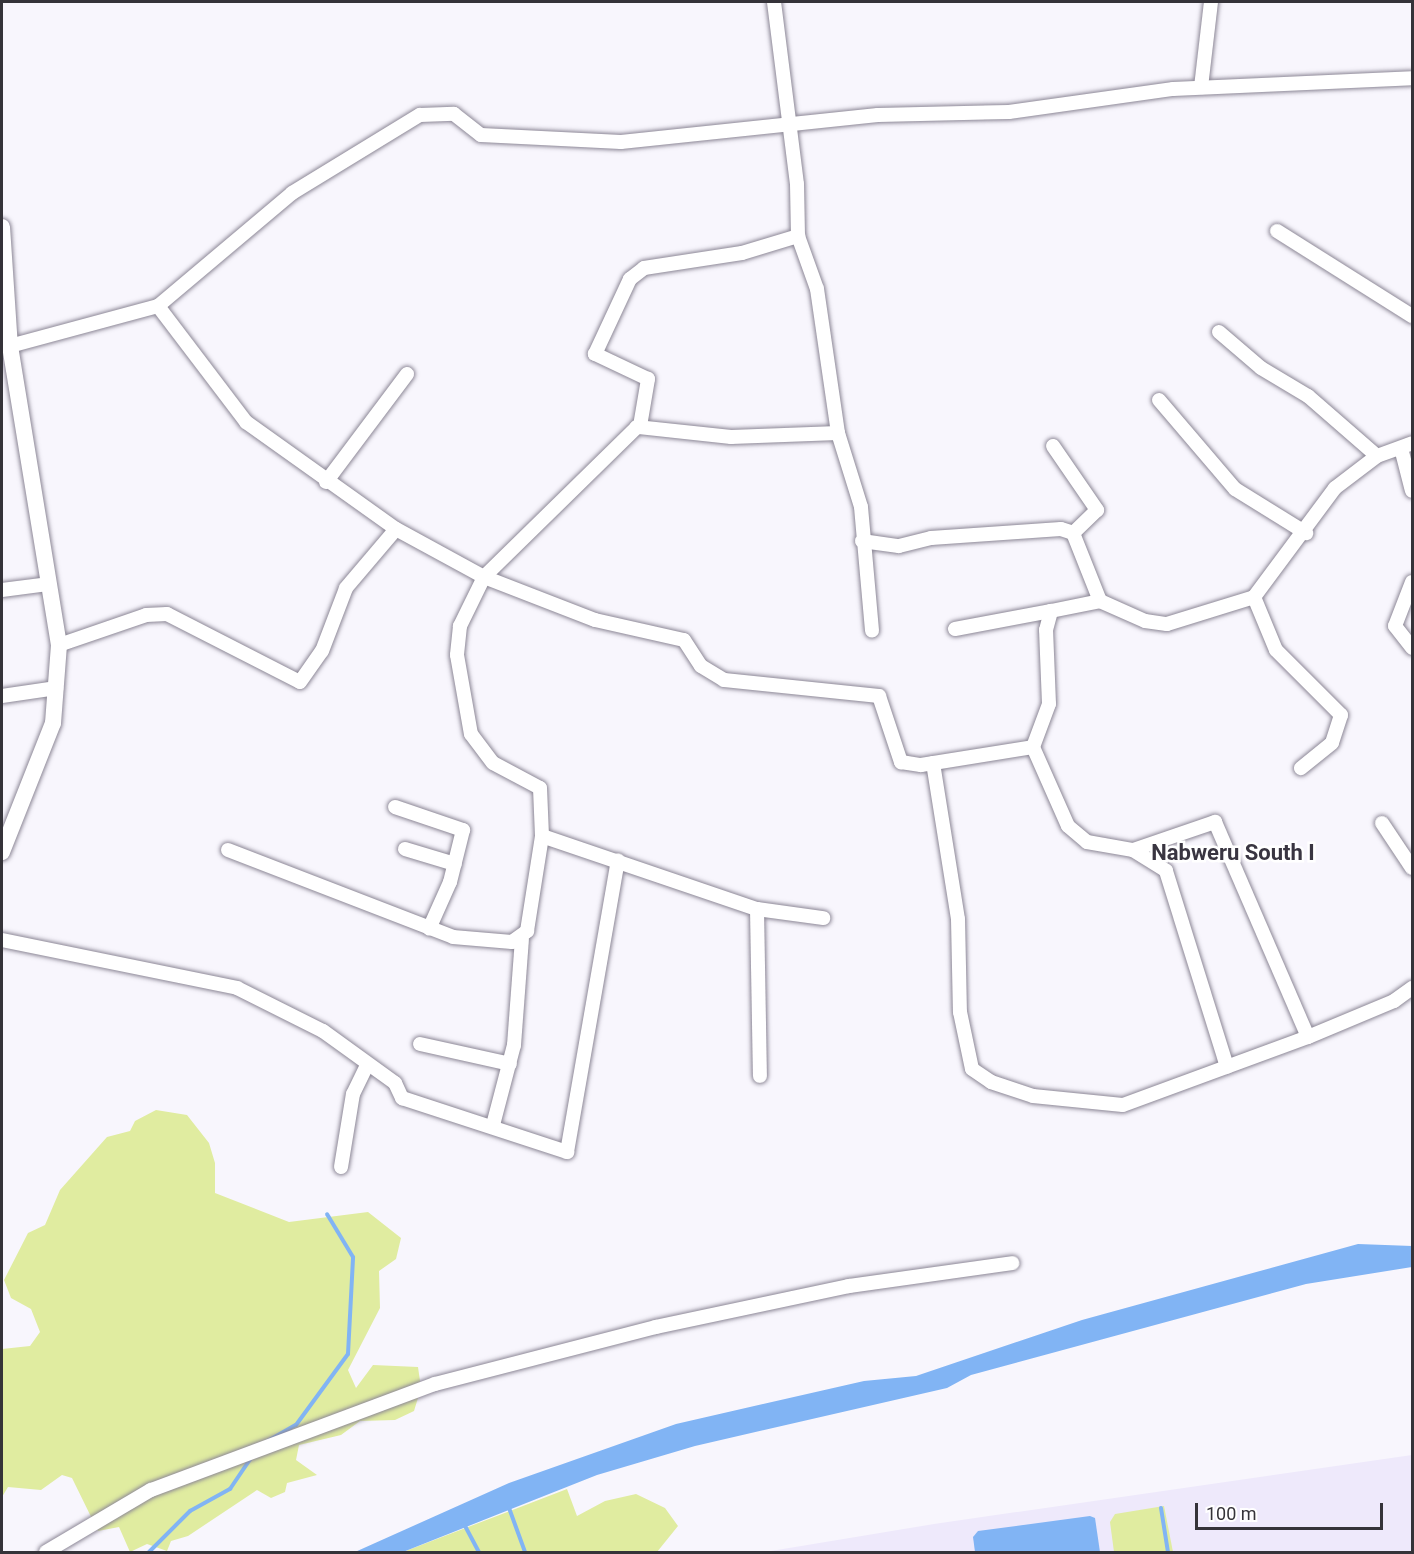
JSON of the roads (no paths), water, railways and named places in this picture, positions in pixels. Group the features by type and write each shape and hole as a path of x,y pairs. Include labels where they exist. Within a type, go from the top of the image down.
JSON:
{"street":[{"path":"774,2 789,122 798,236 817,289 838,433 861,507 862,541 872,631"},
{"path":"1201,87 1211,2"},
{"path":"10,346 158,306 292,193 420,115 454,114 481,135 573,144 664,140 789,122 1009,112 1201,87 1413,78"},
{"path":"2,227 4,312 59,645 53,723 2,852"},
{"path":"1277,231 1413,316"},
{"path":"493,1125 510,1064 522,939 542,836 540,788 493,763 464,714 457,655 460,626 484,577 640,426 648,379 595,354 630,279 644,268 742,253 798,236"},
{"path":"158,306 246,422 326,482 396,530 484,577 595,620 684,640 701,666 724,680 879,696 895,754 901,762 933,763 1033,747"},
{"path":"1219,332 1261,368 1308,396 1377,456"},
{"path":"326,482 407,374"},
{"path":"1159,400 1235,489 1306,532"},
{"path":"640,426 731,437 838,433"},
{"path":"1053,446 1097,510 1073,533"},
{"path":"955,629 1100,601 1145,621 1167,624 1254,597 1306,532 1335,488 1377,456 1407,446 1413,491"},
{"path":"59,645 146,615 167,614 300,682 321,651 346,588 396,530"},
{"path":"862,541 899,546 941,537 1061,530 1073,533"},
{"path":"1073,533 1100,601"},
{"path":"1413,582 1395,626 1413,648"},
{"path":"2,590 48,584"},
{"path":"1254,597 1275,650 1341,715 1332,742 1300,768"},
{"path":"1051,610 1046,630 1049,704 1033,747 1072,832 1087,842 1133,850 1166,871 1227,1067"},
{"path":"2,696 56,688"},
{"path":"933,763 958,919 957,993 975,1073 1033,1096 1100,1106 1149,1098 1308,1038 1394,1001 1413,987"},
{"path":"395,807 463,830 455,864 429,929"},
{"path":"1133,850 1210,823 1220,825 1308,1038"},
{"path":"1382,823 1413,868"},
{"path":"542,836 757,909 823,918"},
{"path":"405,849 455,864"},
{"path":"228,850 334,887 429,929 477,940 522,939"},
{"path":"2,940 224,984 323,1032 366,1067 395,1083 402,1098 493,1125 567,1152 618,860"},
{"path":"757,909 760,1076"},
{"path":"420,1044 510,1064"},
{"path":"341,1167 353,1094 366,1067"},
{"path":"46,1552 151,1490 435,1384 656,1327 849,1286 1012,1263"}],"water":[{"path":"1358,1244 1412,1246 1412,1267 1306,1284 971,1375 947,1388 695,1446 597,1475 403,1552 355,1552 509,1483 676,1424 864,1381 916,1376 1082,1320"},
{"path":"1090,1516 1095,1518 1100,1552 975,1552 973,1537 978,1531"}],"waterway":[{"path":"266,1442 296,1425 348,1354 353,1257 327,1214"},
{"path":"149,1552 190,1511 230,1489 251,1458"},
{"path":"509,1508 525,1552"},
{"path":"1161,1508 1168,1552"},
{"path":"464,1524 479,1552"}],"district":[{"name":"Nabweru South I","path":"1233,853"}]}
